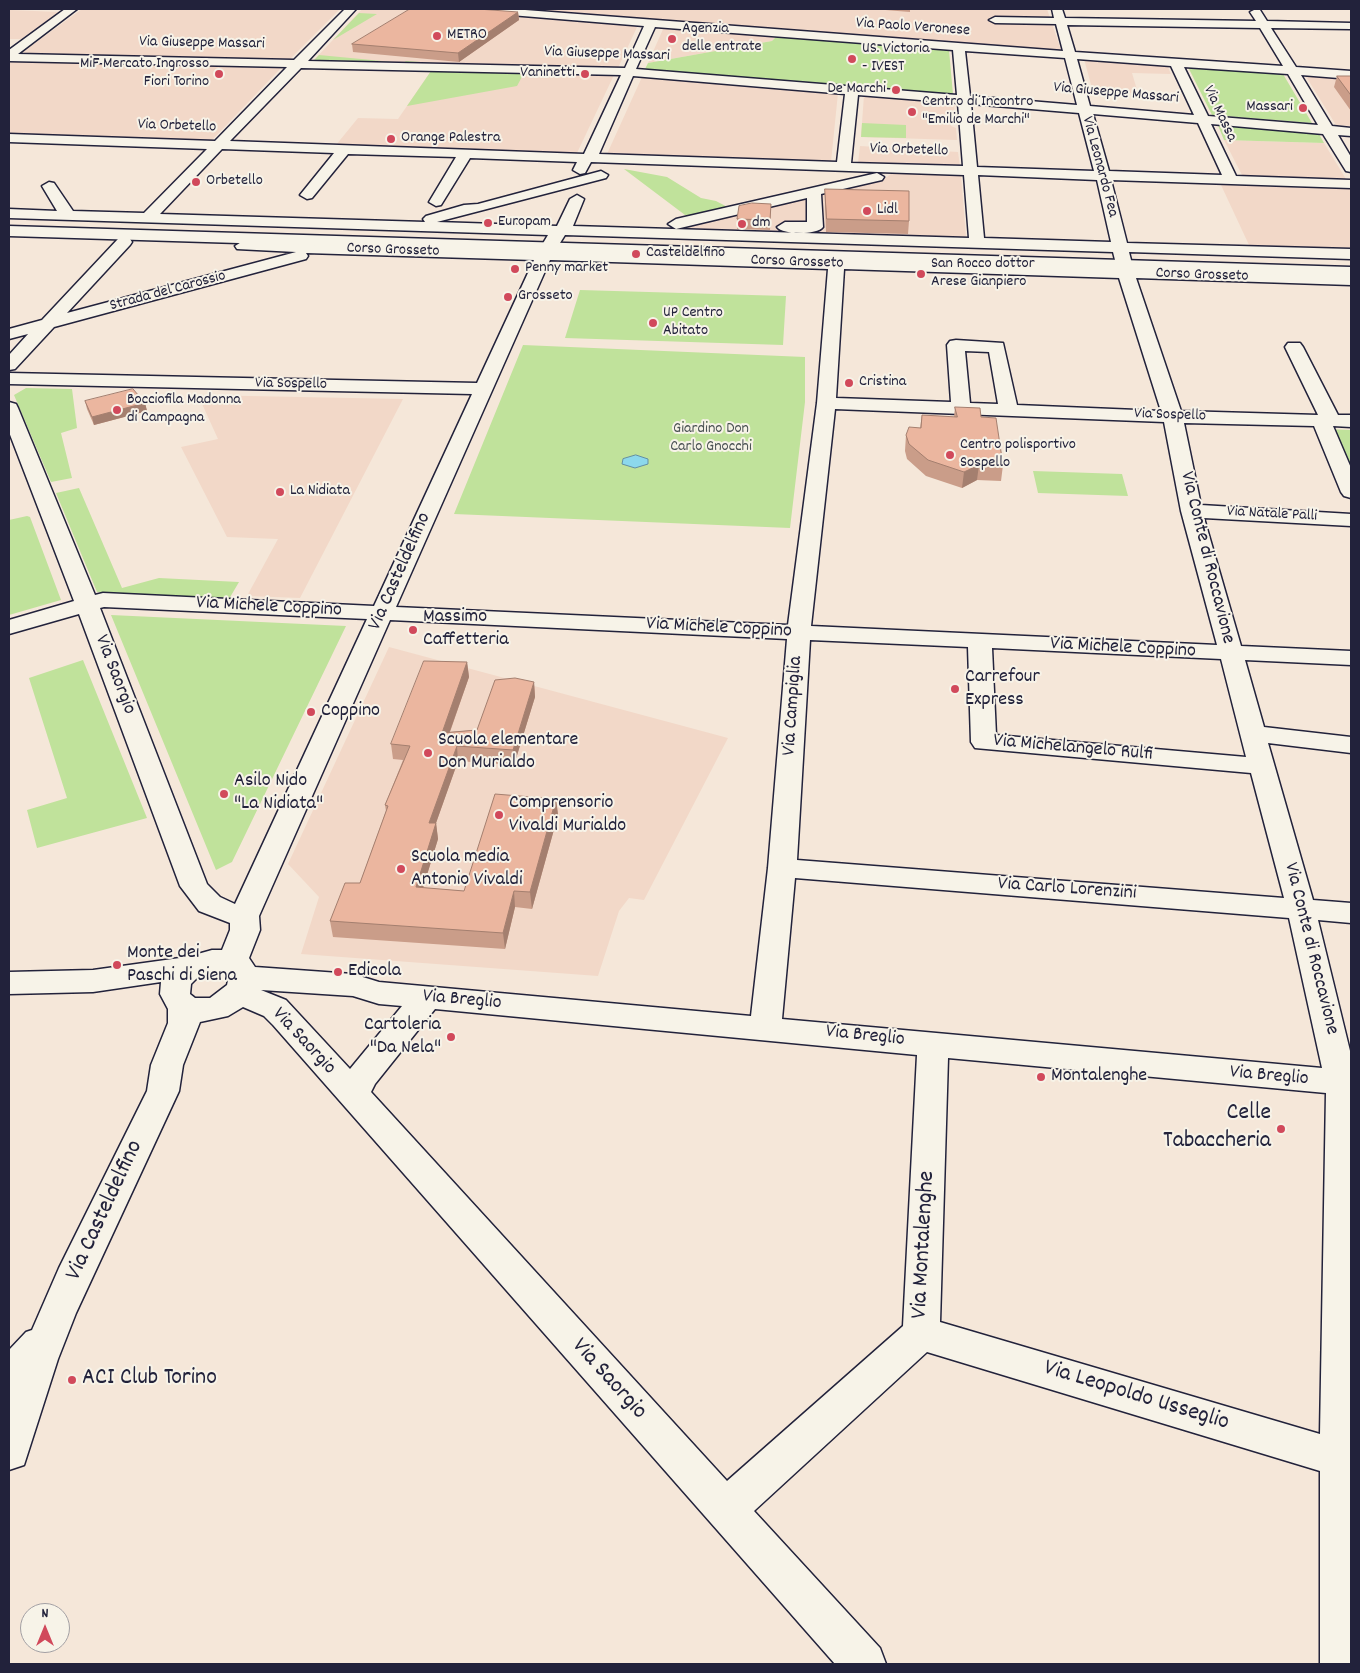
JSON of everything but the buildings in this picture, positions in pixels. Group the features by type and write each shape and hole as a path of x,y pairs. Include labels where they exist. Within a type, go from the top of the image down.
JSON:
{"street":[{"name":"Via Giuseppe Massari","path":"9,56 72,9"},
{"path":"148,219 351,9"},
{"name":"Via Paolo Veronese","path":"474,9 1176,63 1351,69"},
{"name":"Via Leonardo Fea","path":"1057,9 1123,260"},
{"path":"1253,9 1351,168"},
{"path":"1316,12 1351,26"},
{"path":"995,20 1351,26"},
{"path":"577,176 587,158 592,154 651,23"},
{"path":"959,47 972,171 977,242"},
{"name":"Via Giuseppe Massari","path":"9,56 629,72 1326,128 1351,132"},
{"name":"Via Massa","path":"1176,63 1231,180"},
{"name":"Via Paolo Veronese","path":"1290,68 1351,75"},
{"path":"843,167 852,90"},
{"name":"Via Orbetello","path":"9,138 1351,184"},
{"path":"307,195 344,150"},
{"path":"436,202 465,154"},
{"path":"662,234 666,227 881,177 885,174 885,168"},
{"path":"411,226 464,208 478,208 601,175"},
{"path":"49,186 68,216"},
{"path":"782,200 781,226 815,227 814,192"},
{"name":"Via Casteldelfino","path":"163,1091 167,1065 184,1023 177,981 209,956 228,928 244,916 383,614 483,389 552,243 577,199"},
{"name":"Corso Grosseto","path":"9,214 411,226 552,243"},
{"name":"Corso Grosseto","path":"9,218 396,233 836,264 1123,260 1351,254"},
{"name":"Corso Grosseto","path":"9,224 396,233"},
{"name":"Corso Grosseto","path":"9,231 552,243 1123,260 1351,263"},
{"name":"Corso Grosseto","path":"9,239 328,249 552,243 662,234 977,242 1123,260 1351,280"},
{"name":"Corso Grosseto","path":"243,246 367,240"},
{"path":"9,365 124,242"},
{"name":"Strada del Carossio","path":"9,334 328,249"},
{"name":"Corso Grosseto","path":"1123,260 1351,272"},
{"name":"Via Conte di Roccavione","path":"1123,260 1172,417 1192,511 1347,1083 1346,1458 1342,1664"},
{"name":"Via Campiglia","path":"765,1028 782,868 799,633 826,403 836,264"},
{"path":"961,408 956,345 998,347 1009,410"},
{"path":"1294,347 1326,420 1351,492"},
{"name":"Via Sospello","path":"9,378 483,389"},
{"name":"Via Sospello","path":"826,403 1172,417 1351,421"},
{"name":"Via Saorgio","path":"9,408 87,605 194,886 210,906 226,913 244,916"},
{"name":"Via Natale Palli","path":"1192,511 1351,520"},
{"name":"Via Michele Coppino","path":"9,627 103,600 1231,654 1351,658"},
{"name":"Via Michelangelo Rulfi","path":"980,642 984,742 1262,766"},
{"path":"1253,734 1351,745"},
{"name":"Via Carlo Lorenzini","path":"782,868 1351,913"},
{"name":"Via Casteldelfino","path":"9,1377 32,1343 163,1091 184,1068 207,1020 237,989 234,958 245,930 244,916"},
{"path":"9,983 94,981 224,961 237,989 201,1010 158,991 133,990 94,981"},
{"name":"Via Saorgio","path":"237,989 275,1008 864,1664"},
{"name":"Via Breglio","path":"237,989 347,998 379,994 427,998 1347,1083"},
{"name":"Via Saorgio","path":"353,1096 362,1077 427,998"},
{"name":"Via Montalenghe","path":"725,1510 921,1333 933,1044"},
{"name":"Via Leopoldo Usseglio","path":"921,1333 1346,1458"},
{"name":"Via Casteldelfino","path":"9,1453 23,1402 32,1343"}],"shaded area":[{"path":"82,9 340,9 289,60 21,53"},
{"path":"362,9 437,9 638,25 618,68 314,60"},
{"path":"483,9 1047,9 1062,53"},
{"path":"9,10 60,12 21,39 9,39"},
{"path":"664,27 776,37 772,41 648,63"},
{"path":"1084,59 1167,65 1171,74 1132,73 1138,93 1093,92"},
{"path":"9,61 282,67 211,141 9,134"},
{"path":"431,71 614,75 577,153 336,145 358,118 398,119"},
{"path":"1305,75 1351,79 1351,126 1336,125"},
{"path":"642,77 838,93 831,162 607,154"},
{"path":"864,95 954,102 955,120 951,121 951,126 956,128 957,140 861,137"},
{"path":"1224,140 1324,143 1346,179 1242,175"},
{"path":"860,146 958,152 960,166 858,163"},
{"path":"892,173 961,175 966,237 673,228 887,177"},
{"path":"1221,185 1351,189 1351,248 1249,245"},
{"name":"La Nidiata","path":"198,395 403,399 300,598 247,596 278,539 227,537 181,447 218,439"},
{"name":"Comprensorio Vivaldi Murialdo","path":"389,647 728,738 644,900 629,898 619,911 598,976 301,954 319,897 288,864"}],"green space":[{"path":"359,13 377,14 333,40"},
{"name":"US. Victoria - IVEST","path":"776,37 949,50 953,94 645,69 648,63 772,41"},
{"path":"319,55 392,62 314,60"},
{"path":"406,61 435,63 404,62"},
{"path":"1188,67 1283,74 1312,123 1212,115"},
{"path":"431,71 524,73 517,86 407,106"},
{"path":"862,123 906,125 906,138 861,137"},
{"path":"1217,123 1312,131 1319,134 1324,143 1224,140"},
{"path":"624,169 667,177 701,198 716,201 735,211 689,218"},
{"path":"580,290 786,296 783,345 565,338"},
{"name":"Giardino Don Carlo Gnocchi","path":"523,345 805,357 805,402 790,528 454,514"},
{"path":"26,388 72,389 77,428 61,433 72,478 51,482 14,395"},
{"path":"1325,429 1351,430 1351,492"},
{"path":"1033,471 1122,474 1128,496 1038,493"},
{"path":"79,488 122,588 159,578 239,582 229,599 97,592 56,493"},
{"path":"30,517 61,600 9,615 9,520"},
{"name":"Asilo Nido \"La Nidiata\"","path":"111,615 346,626 232,862 216,870"},
{"path":"83,660 147,818 37,848 27,810 67,798 29,678"}],"water":[{"path":"636,455 648,459 648,464 635,468 622,464 623,459"}],"place":[{"name":"METRO","path":"437,36"},
{"name":"Agenzia delle entrate","path":"672,39"},
{"name":"US. Victoria - IVEST","path":"852,59"},
{"name":"MiF Mercato Ingrosso Fiori Torino","path":"219,74"},
{"name":"Vaninetti","path":"585,74"},
{"name":"De Marchi","path":"896,90"},
{"name":"Massari","path":"1303,108"},
{"name":"Centro di Incontro \"Emilio de Marchi\"","path":"912,112"},
{"name":"Orange Palestra","path":"391,139"},
{"name":"Orbetello","path":"196,182"},
{"name":"Lidl","path":"867,211"},
{"name":"Europam","path":"488,223"},
{"name":"dm","path":"742,224"},
{"name":"Casteldelfino","path":"636,254"},
{"name":"Penny market","path":"515,269"},
{"name":"San Rocco dottor Arese Gianpiero","path":"921,274"},
{"name":"Grosseto","path":"508,297"},
{"name":"UP Centro Abitato","path":"653,323"},
{"name":"Cristina","path":"849,383"},
{"name":"Bocciofila Madonna di Campagna","path":"117,410"},
{"name":"Centro polisportivo Sospello","path":"950,455"},
{"name":"La Nidiata","path":"280,492"},
{"name":"Massimo Caffetteria","path":"413,630"},
{"name":"Carrefour Express","path":"955,689"},
{"name":"Coppino","path":"311,712"},
{"name":"Scuola elementare Don Murialdo","path":"428,753"},
{"name":"Asilo Nido \"La Nidiata\"","path":"224,794"},
{"name":"Comprensorio Vivaldi Murialdo","path":"499,815"},
{"name":"Scuola media Antonio Vivaldi","path":"401,869"},
{"name":"Monte dei Paschi di Siena","path":"117,965"},
{"name":"Edicola","path":"338,972"},
{"name":"Cartoleria \"Da Nela\"","path":"451,1037"},
{"name":"Montalenghe","path":"1041,1077"},
{"name":"Celle Tabaccheria","path":"1281,1129"},
{"name":"ACI Club Torino","path":"72,1380"}]}
